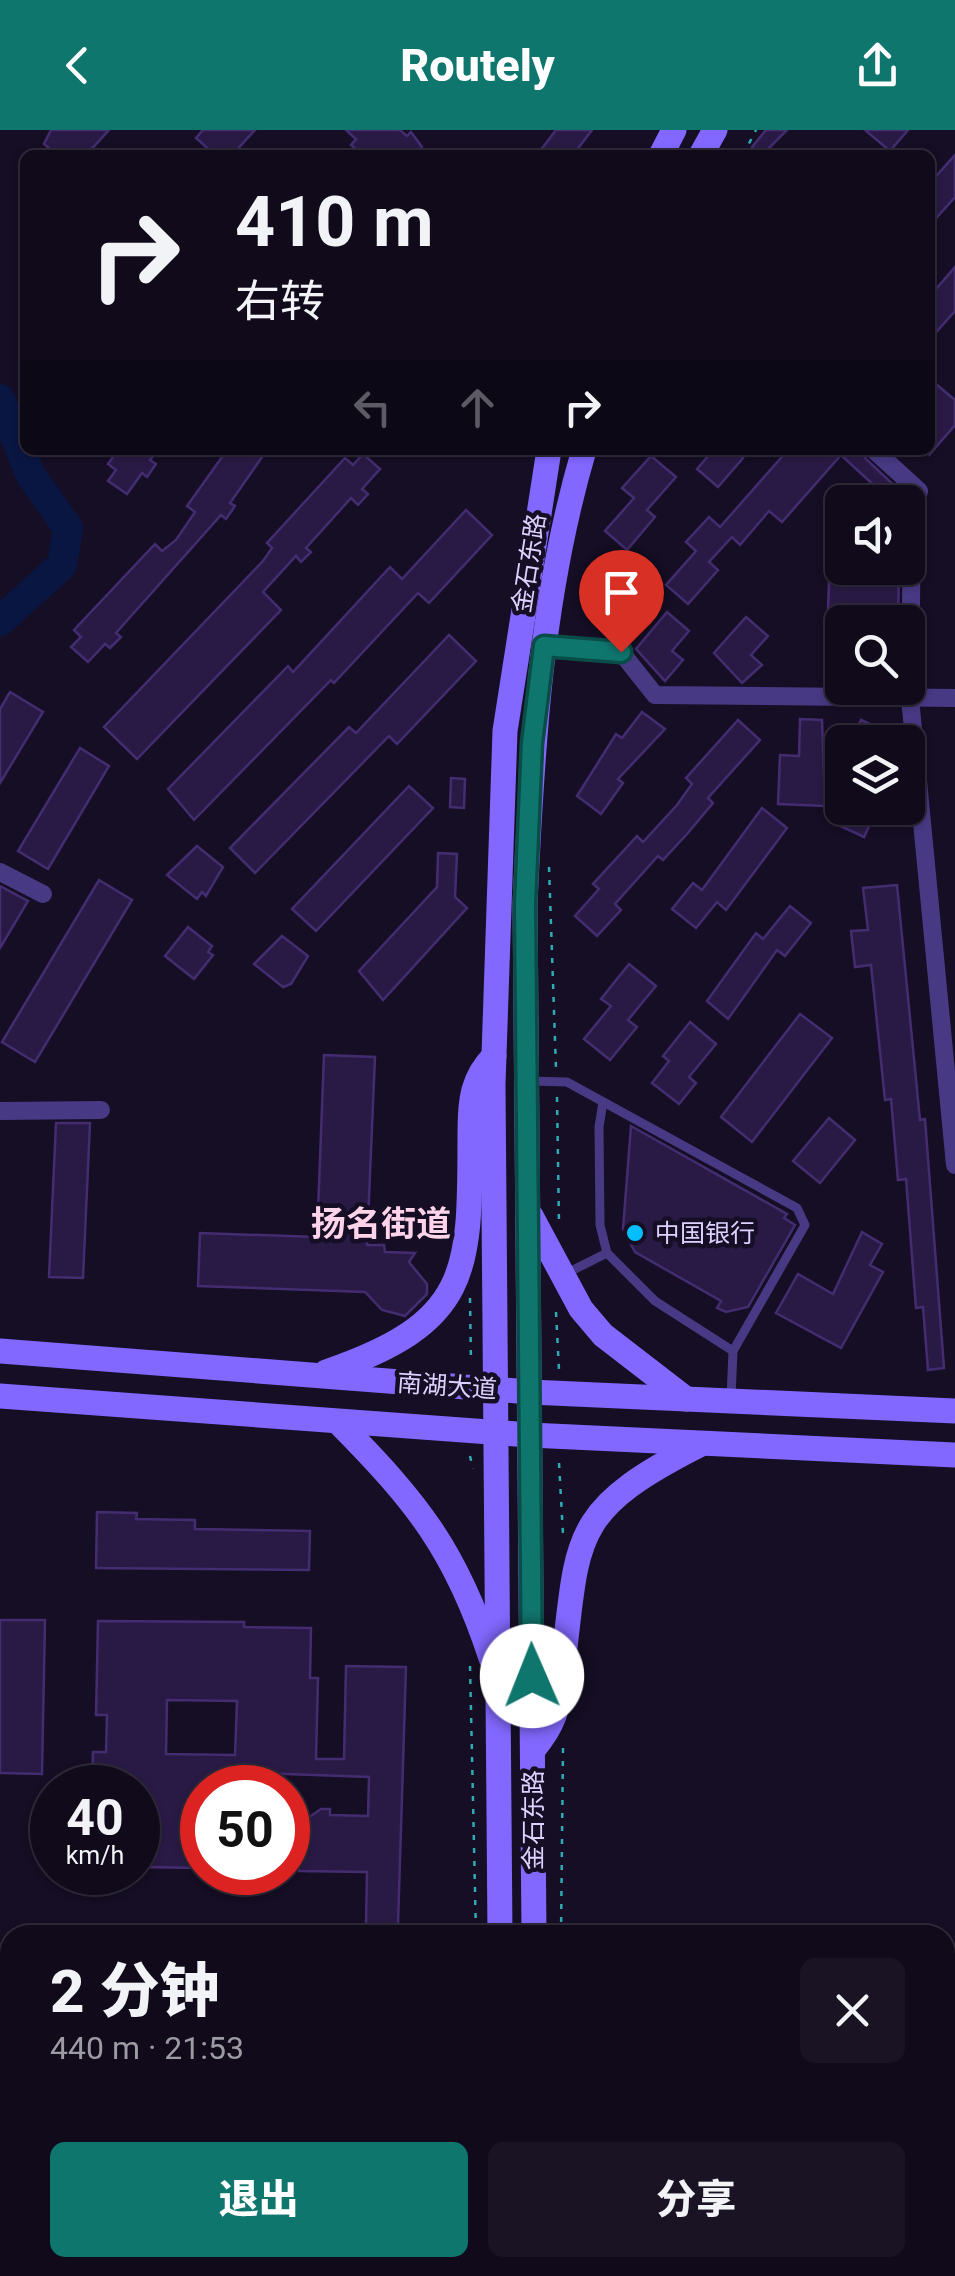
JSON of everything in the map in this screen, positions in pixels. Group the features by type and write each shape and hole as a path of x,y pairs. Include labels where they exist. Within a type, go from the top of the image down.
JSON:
{"main road":[{"name":"金石东路","path":"500,1925 500,1682 493,1433 494,1056 505,731 548,455"},
{"name":"金石东路","path":"534,1925 525,904 532,743 548,597 583,455"},
{"path":"316,1376 410,1335 442,1307 462,1271 470,1233 470,1109 476,1073 494,1056"},
{"path":"529,1213 581,1309 603,1335 686,1399"},
{"name":"南湖大道","path":"0,1351 530,1392 955,1411"},
{"name":"南湖大道","path":"0,1396 530,1436 955,1454"},
{"path":"340,1424 436,1532 468,1591 500,1682"},
{"path":"533,1750 555,1724 570,1582 593,1520 617,1492 703,1443"}],"street":[{"path":"879,455 918,491 912,508 911,605"},
{"path":"544,646 621,652 656,695 825,697"},
{"path":"925,698 955,698"},
{"path":"911,705 955,1165"},
{"path":"0,872 43,894"},
{"path":"0,1111 101,1110"}],"lane":[{"path":"527,1081 567,1082 797,1208 804,1225 733,1351 731,1401"},
{"path":"603,1102 599,1127 600,1224 607,1253 654,1301 733,1351"},
{"path":"560,1269 607,1253"}],"path":[{"path":"550,866 560,1269"},
{"path":"556,1311 559,1370"},
{"path":"470,1456 475,1475"},
{"path":"470,1658 476,1925"}],"building":[{"path":"51,130 109,130 91,150 51,150 44,144"},
{"path":"203,130 255,130 237,150 209,150 196,138"},
{"path":"346,130 400,130 407,136 411,132 422,147 356,150 351,145 356,139"},
{"path":"556,130 592,130 577,150 541,150"},
{"path":"766,130 787,130 767,150 752,147"},
{"path":"865,130 908,130 889,150"},
{"path":"955,155 955,197 935,219 935,177"},
{"path":"955,267 955,311 935,333 935,290"},
{"path":"935,383 955,400 955,425 935,448"},
{"path":"114,455 154,455 150,460 156,464 147,477 142,473 127,494 108,481 116,470 108,464"},
{"path":"223,455 264,455 230,503 235,506 226,519 221,515 116,633 121,637 110,648 105,644 88,662 71,647 81,637 74,630 155,544 162,551 176,540 195,512 187,506"},
{"path":"364,455 380,469 362,489 368,494 358,505 351,498 306,548 311,552 301,562 296,556 263,592 281,610 137,759 104,727 263,561 272,548 267,543 345,458 353,465"},
{"path":"709,455 743,458 718,487 697,469"},
{"path":"784,455 841,455 782,522 769,511 740,545 732,537 709,562 718,570 688,604 666,585 696,551 686,542 709,517 720,527"},
{"path":"841,455 864,455 894,485 874,485"},
{"path":"651,456 676,477 647,510 655,517 627,550 605,531 634,498 622,488"},
{"path":"466,510 492,535 429,603 418,593 334,683 331,680 194,820 168,789 288,666 293,672 390,567 402,579"},
{"path":"829,585 899,585 898,605 828,605"},
{"path":"667,612 689,631 672,651 683,660 665,681 636,649"},
{"path":"746,617 768,636 751,655 762,665 742,683 714,653"},
{"path":"449,635 476,661 397,744 389,736 255,873 230,848 349,727 356,733"},
{"path":"10,692 43,712 0,783 0,709"},
{"path":"642,712 665,729 618,779 623,783 601,814 577,796 616,734 622,738"},
{"path":"800,719 822,720 825,806 778,804 780,755 799,756"},
{"path":"738,720 760,740 708,798 713,803 687,834 663,860 658,856 615,904 621,910 597,936 575,916 599,889 593,884 637,836 643,842 677,805 692,784 686,778"},
{"path":"80,748 109,766 48,869 18,851"},
{"path":"451,778 465,779 464,808 450,807"},
{"path":"409,786 433,808 316,931 292,909"},
{"path":"762,808 787,828 726,910 717,902 696,928 672,909 693,883 702,890"},
{"path":"838,825 870,825 864,837"},
{"path":"197,846 223,867 206,896 202,892 197,899 167,875"},
{"path":"438,853 457,854 455,897 467,908 383,1000 359,971 437,887"},
{"path":"99,880 132,900 35,1062 2,1042"},
{"path":"897,885 920,1120 925,1119 944,1368 928,1370 923,1307 916,1308 906,1179 898,1180 891,1099 885,1100 871,965 855,967 851,931 868,930 863,888"},
{"path":"0,886 28,901 0,948"},
{"path":"790,906 811,923 785,956 777,950 728,1019 707,1001 756,933 763,939"},
{"path":"188,927 212,946 208,952 213,955 194,979 165,956"},
{"path":"282,936 308,956 291,984 283,987 254,964"},
{"path":"629,964 656,986 628,1020 637,1027 610,1060 584,1039 611,1006 601,999"},
{"path":"800,1014 832,1038 752,1142 721,1117"},
{"path":"690,1022 716,1044 689,1077 696,1083 679,1104 652,1083 669,1061 663,1056"},
{"path":"324,1055 375,1057 367,1245 384,1245 385,1252 415,1253 409,1262 427,1284 427,1294 405,1316 382,1310 365,1292 198,1286 200,1233 317,1237"},
{"path":"829,1118 855,1140 820,1183 793,1161"},
{"path":"56,1123 90,1123 83,1278 49,1277"},
{"path":"631,1126 787,1214 784,1218 795,1225 748,1307 726,1312 717,1308 721,1301 635,1252 623,1229"},
{"path":"862,1232 882,1244 870,1265 883,1272 841,1348 776,1313 798,1274 833,1294"},
{"path":"97,1512 137,1513 136,1519 195,1520 195,1529 310,1531 309,1570 96,1568"},
{"path":"0,1620 45,1620 42,1765 30,1765 30,1774 0,1773"},
{"path":"98,1621 244,1622 244,1627 311,1628 310,1678 318,1678 316,1759 344,1759 346,1666 406,1667 398,1925 366,1924 367,1872 310,1871 310,1817 321,1809 330,1809 330,1815 368,1816 369,1777 310,1775 310,1765 180,1765 180,1868 160,1867 160,1765 93,1765 93,1752 106,1752 107,1715 96,1715","holes":["167,1700 237,1701 235,1755 166,1754"]}],"waterway":[{"path":"0,399 20,449"},
{"path":"0,621 62,565 68,528 30,474 22,455"}],"place":[{"name":"中国银行","path":"635,1233"}],"district":[{"name":"扬名街道","path":"381,1224"}],"route":[{"path":"532,1676 525,904 532,743 544,646 621,652"}]}
